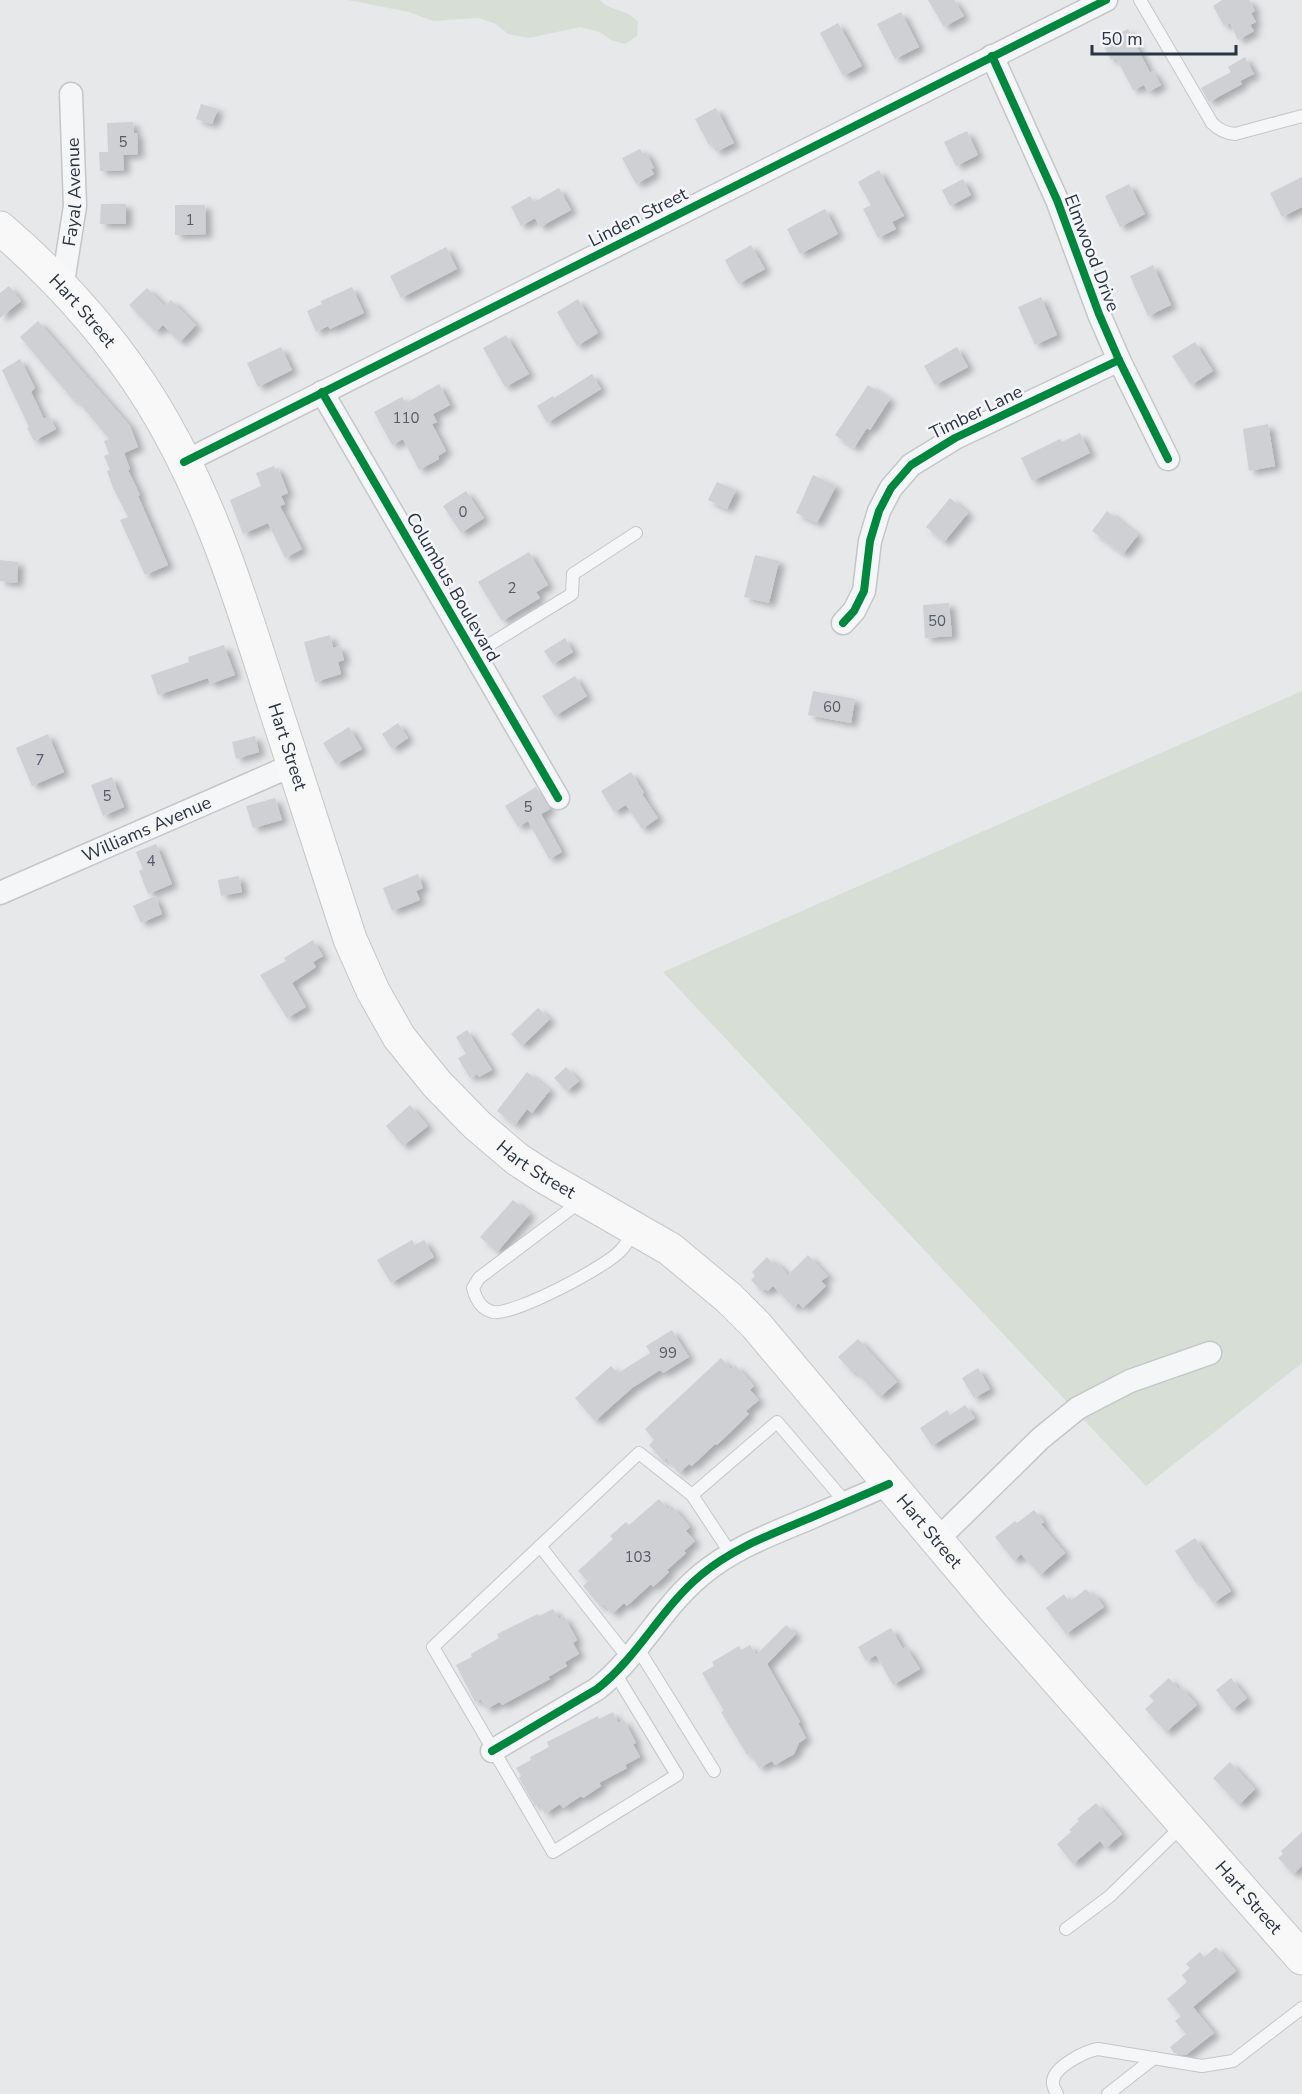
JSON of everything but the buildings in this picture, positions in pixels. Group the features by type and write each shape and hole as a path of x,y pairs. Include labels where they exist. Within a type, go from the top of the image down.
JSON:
{"main road":[{"name":"Hart Street","path":"0,228 62,289 135,375 158,412 184,462 212,522 230,569 350,939 373,991 399,1037 437,1084 496,1143 543,1176 670,1250 729,1298 756,1325 1006,1622 1302,1958"}],"street":[{"name":"Linden Street","path":"184,462 1106,0"},
{"name":"Elmwood Drive","path":"992,56 1057,200 1087,285 1119,360 1168,459"},
{"name":"Fayal Avenue","path":"62,289 75,206 71,94"},
{"name":"Timber Lane","path":"843,623 854,611 864,591 870,541 879,510 891,488 911,465 955,438 1119,360"},
{"name":"Columbus Boulevard","path":"322,392 558,798"},
{"name":"Williams Avenue","path":"0,893 293,765"},
{"path":"937,1540 1041,1438 1078,1408 1130,1382 1210,1353"},
{"path":"492,1751 597,1689 627,1660 659,1618 687,1588 702,1574 731,1554 767,1536 889,1484"}],"lane":[{"path":"1140,0 1212,123 1219,129 1227,134 1235,134 1302,116"},
{"path":"474,654 573,594 573,574 636,533"},
{"path":"583,1199 479,1278 473,1288 476,1300 484,1308 495,1312 512,1310 569,1283 621,1251 634,1230"},
{"path":"692,1496 777,1422 846,1503"},
{"path":"627,1660 677,1775 553,1852 492,1751 434,1647 639,1453 692,1496 731,1554"},
{"path":"540,1546 714,1771"},
{"path":"1066,1929 1110,1896 1185,1824"},
{"path":"1057,2094 1052,2082 1054,2075 1076,2056 1088,2050 1098,2049 1202,2066 1233,2061 1302,2008"},
{"path":"1108,2094 1154,2058"}],"shaded area":[{"path":"348,0 600,0 609,7 633,17 638,22 637,36 625,44 611,40 600,32 580,27 529,38 508,34 496,24 479,18 433,21 409,12"},
{"path":"1302,691 1302,1363 1146,1486 663,972"}],"cycle path":[{"path":"184,462 1106,0"},
{"path":"992,56 1057,200 1099,314 1119,360 1168,459"},
{"path":"843,623 854,611 864,591 870,541 879,511 891,488 911,465 955,438 1119,360"},
{"path":"322,392 558,798"},
{"path":"492,1751 597,1689 625,1662 687,1588 713,1565 753,1542 889,1484"}]}
